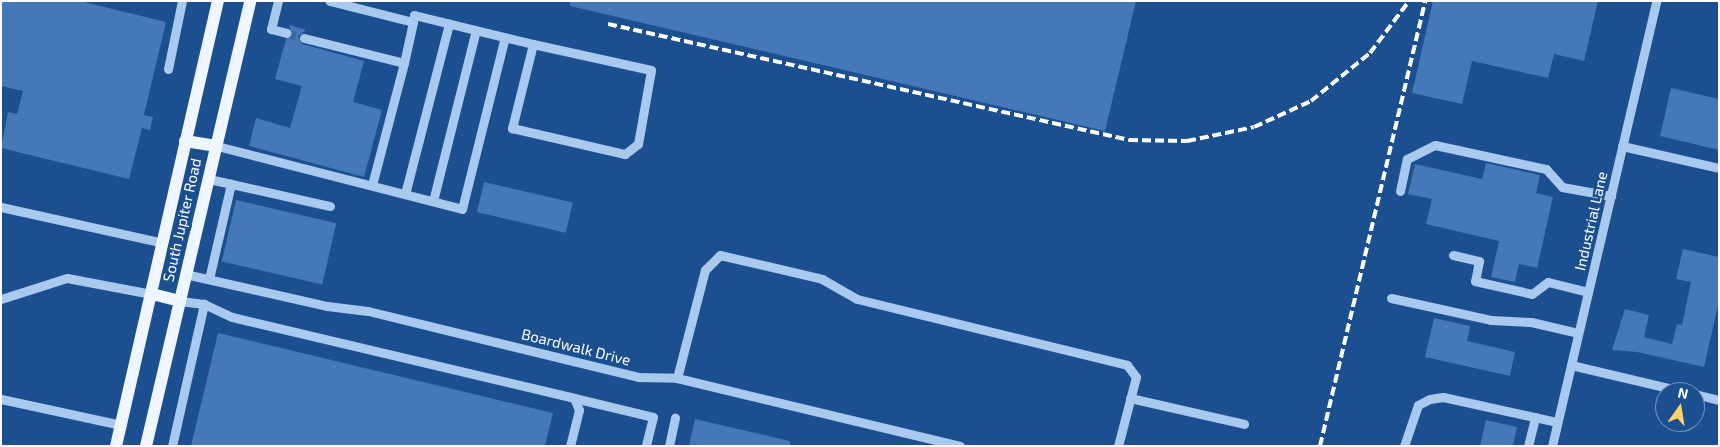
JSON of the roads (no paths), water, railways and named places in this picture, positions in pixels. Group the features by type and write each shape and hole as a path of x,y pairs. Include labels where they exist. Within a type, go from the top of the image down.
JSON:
{"main road":[{"name":"South Jupiter Road","path":"116,446 218,1"},
{"name":"South Jupiter Road","path":"146,446 250,1"},
{"path":"186,141 216,146"},
{"path":"152,294 180,301"}],"street":[{"path":"168,69 182,1"},
{"path":"278,1 271,29 287,33"},
{"path":"330,1 413,22"},
{"name":"Industrial Lane","path":"1552,446 1656,1"},
{"path":"372,185 404,63 414,15 651,70 638,144 625,154 512,128 533,44"},
{"path":"405,194 449,24"},
{"path":"433,201 476,30"},
{"path":"216,146 462,209 505,37"},
{"path":"304,38 404,63"},
{"path":"1400,191 1407,159 1434,145 1546,169 1562,188 1611,196"},
{"path":"1622,146 1719,168"},
{"path":"208,179 330,206"},
{"path":"209,280 231,184"},
{"path":"1,207 163,244"},
{"path":"677,378 705,270 720,255 822,279 857,299 1127,365 1136,377 1118,446"},
{"path":"1453,255 1479,261 1475,281 1532,294 1548,282 1588,292"},
{"name":"Boardwalk Drive","path":"186,274 327,306 368,311 638,377 677,378 960,446"},
{"path":"1,299 67,278 152,294"},
{"path":"1391,298 1491,320 1531,322 1578,333"},
{"path":"180,301 204,304 232,317 653,416 646,446"},
{"path":"172,446 204,304"},
{"path":"1571,365 1655,385"},
{"path":"1705,396 1719,400"},
{"path":"1404,446 1418,404 1430,399 1443,397 1557,422"},
{"path":"570,446 580,410 574,398"},
{"path":"1130,398 1244,424"},
{"path":"1,399 121,425"},
{"path":"1528,446 1535,417"},
{"path":"668,446 675,418"}],"tunnel":[{"path":"287,33 304,38"}],"railway":[{"path":"608,24 1129,140 1187,141 1254,127 1311,101 1370,53 1409,1"},
{"path":"1320,446 1425,1"}]}
